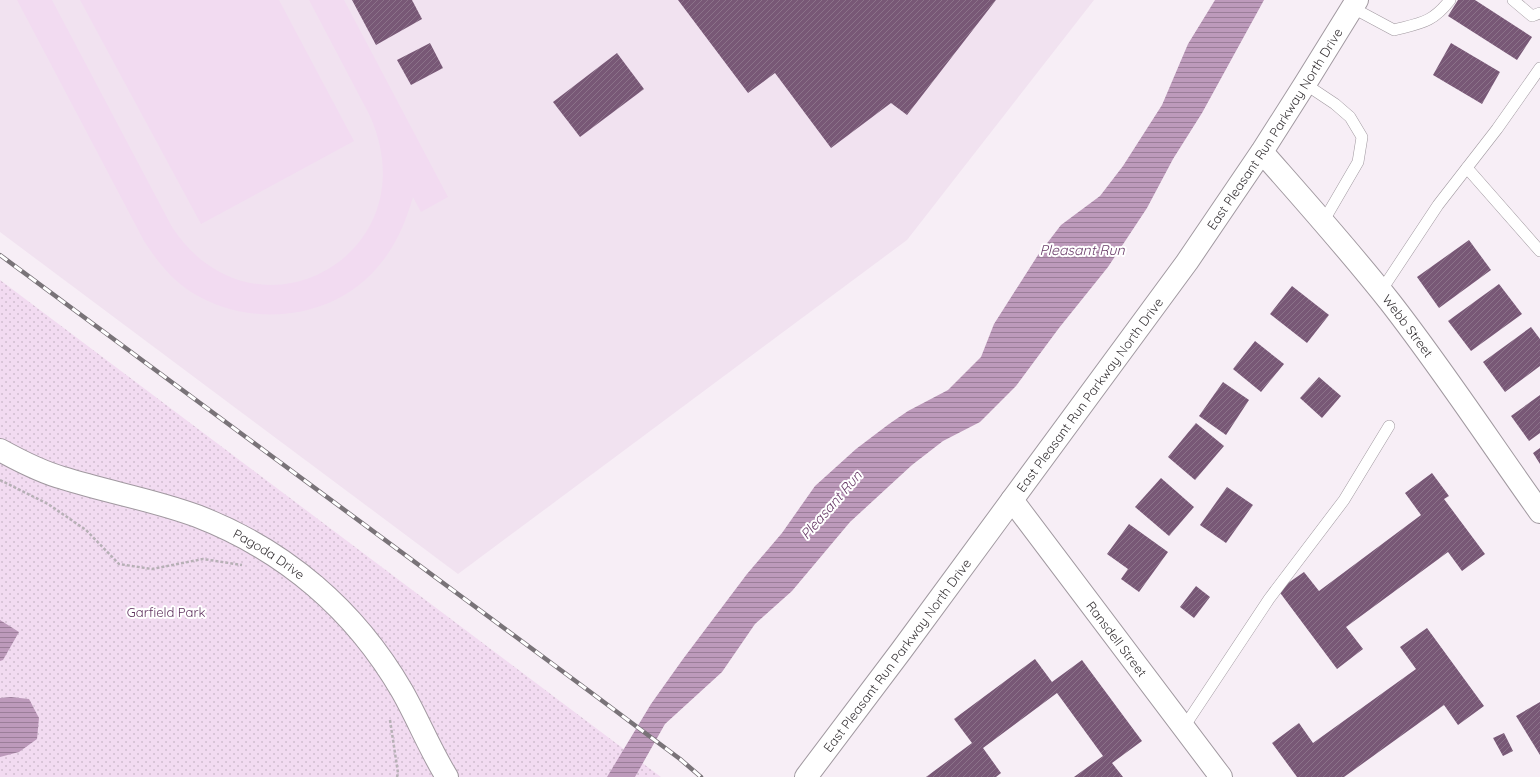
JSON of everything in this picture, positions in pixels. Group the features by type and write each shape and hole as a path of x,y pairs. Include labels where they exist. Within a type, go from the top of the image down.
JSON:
{"street":[{"name":"East Pleasant Run Parkway North Drive","path":"808,776 1187,262 1262,152 1355,4"},
{"name":"Webb Street","path":"1262,152 1381,291 1430,355 1540,512"},
{"name":"Pagoda Drive","path":"0,450 32,466 62,478 165,506 197,517 250,541 308,580 334,601 364,635 378,654 402,690 447,777"},
{"name":"Ransdell Street","path":"1012,500 1220,776"}],"lane":[{"path":"1355,4 1394,30 1424,23 1441,12 1450,0"},
{"path":"1513,0 1532,16 1540,14"},
{"path":"1381,291 1438,204 1497,129 1540,68"},
{"path":"1305,84 1335,104 1350,117 1362,137 1358,162 1323,222"},
{"path":"1467,168 1540,251"},
{"path":"1184,727 1269,599 1344,500 1390,426"}],"path":[{"path":"0,480 48,504 86,530 118,564 152,569 203,559 249,566"},
{"path":"389,715 397,777"}],"shaded area":[{"path":"0,0 1094,0 907,240 458,574 0,232"}],"green space":[{"path":"17,0 52,0 172,227 207,264 246,282 287,284 325,271 356,246 377,210 383,166 370,116 309,0 344,0 448,197 421,212 413,197 407,217 389,253 376,269 357,286 336,300 313,309 288,314 263,314 238,311 214,303 191,292 177,281 159,262 144,241"},
{"path":"80,0 279,0 354,141 201,224"},
{"name":"Garfield Park","path":"0,280 661,777 0,777"}],"water":[{"name":"Pleasant Run","path":"1215,0 1264,0 1202,113 1173,159 1147,208 1108,267 1059,328 1016,386 980,422 943,441 912,465 850,522 792,591 755,624 722,672 665,724 635,777 607,777 651,704 683,659 747,574 782,533 815,486 856,449 889,424 908,411 948,390 981,357 994,324 1038,255 1061,225 1100,196 1123,166 1162,105 1188,44"},
{"path":"0,620 19,632 3,660 0,661"},
{"path":"11,697 29,699 39,718 37,739 19,752 0,757 0,698"}],"building":[{"path":"352,0 412,0 422,19 376,45"},
{"path":"678,0 996,0 907,115 891,103 831,148 775,73 748,93"},
{"path":"1458,0 1475,0 1532,37 1517,60 1448,16"},
{"path":"430,43 443,68 411,85 397,60"},
{"path":"1451,43 1500,72 1482,104 1433,75"},
{"path":"617,53 644,89 580,137 553,102"},
{"path":"1469,240 1491,270 1439,308 1417,277"},
{"path":"1499,284 1522,314 1471,351 1448,321"},
{"path":"1292,286 1329,315 1307,343 1270,314"},
{"path":"1531,327 1540,339 1540,366 1505,392 1483,362"},
{"path":"1255,341 1284,364 1261,392 1233,369"},
{"path":"1319,377 1341,396 1322,418 1300,398"},
{"path":"1223,382 1249,400 1226,435 1199,416"},
{"path":"1540,395 1540,433 1529,441 1511,416"},
{"path":"1196,423 1224,446 1195,480 1168,457"},
{"path":"1540,448 1540,464 1533,453"},
{"path":"1432,473 1449,496 1444,499 1485,554 1462,571 1448,552 1346,627 1363,649 1337,669 1278,590 1304,572 1319,591 1421,515 1405,493"},
{"path":"1161,478 1194,507 1169,536 1135,507"},
{"path":"1227,487 1253,505 1226,543 1200,525"},
{"path":"1129,524 1168,552 1139,592 1121,579 1128,569 1107,554"},
{"path":"1196,586 1210,597 1194,618 1180,607"},
{"path":"1427,628 1484,706 1458,725 1444,705 1344,777 1297,777 1272,743 1299,723 1313,743 1416,669 1400,647"},
{"path":"1035,659 1052,682 1082,660 1142,741 1112,763 1123,777 1074,777 1103,756 1057,693 983,748 1001,773 996,777 926,777 972,743 954,719"},
{"path":"1540,702 1540,755 1516,716"},
{"path":"1504,733 1513,751 1503,756 1493,738"}],"railway":[{"path":"0,255 585,688 680,759 701,777"}]}
